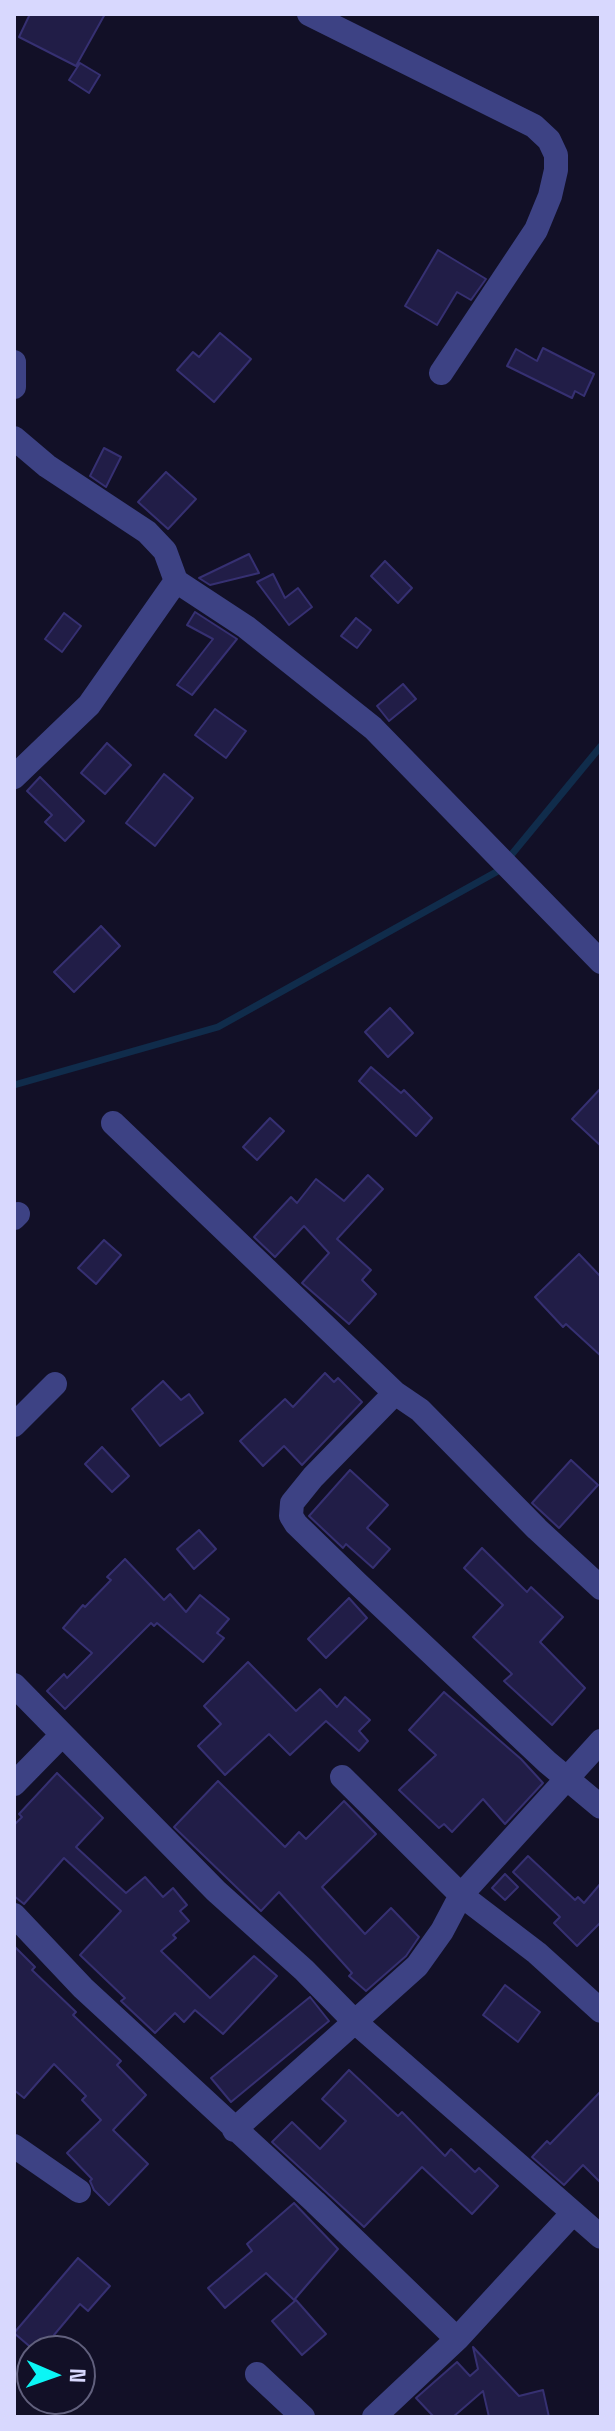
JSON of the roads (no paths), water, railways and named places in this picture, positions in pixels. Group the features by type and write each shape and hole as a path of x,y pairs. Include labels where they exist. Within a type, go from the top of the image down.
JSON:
{"street":[{"path":"309,14 534,126 549,140 556,155 550,196 536,230 441,373"},
{"path":"14,362 14,387"},
{"path":"14,438 47,466 147,532 165,551 176,581 246,627 373,728 601,962"},
{"path":"14,777 89,705 176,581"},
{"path":"113,1123 395,1393 420,1410 537,1529 601,1588"},
{"path":"14,1425 55,1384"},
{"path":"395,1393 313,1477 292,1503 291,1516 547,1762 601,1807"},
{"path":"14,1685 216,1891 304,1970 354,2021 601,2237"},
{"path":"14,1784 62,1735"},
{"path":"234,2130 417,1966 442,1931 461,1895 601,1741"},
{"path":"342,1777 461,1895 537,1953 601,2011"},
{"path":"14,1915 83,1988 315,2202 457,2339"},
{"path":"14,2146 79,2191"},
{"path":"374,2417 457,2339 573,2213"},
{"path":"257,2374 303,2417"}],"waterway":[{"path":"14,1085 218,1027 498,871 601,746"}]}
